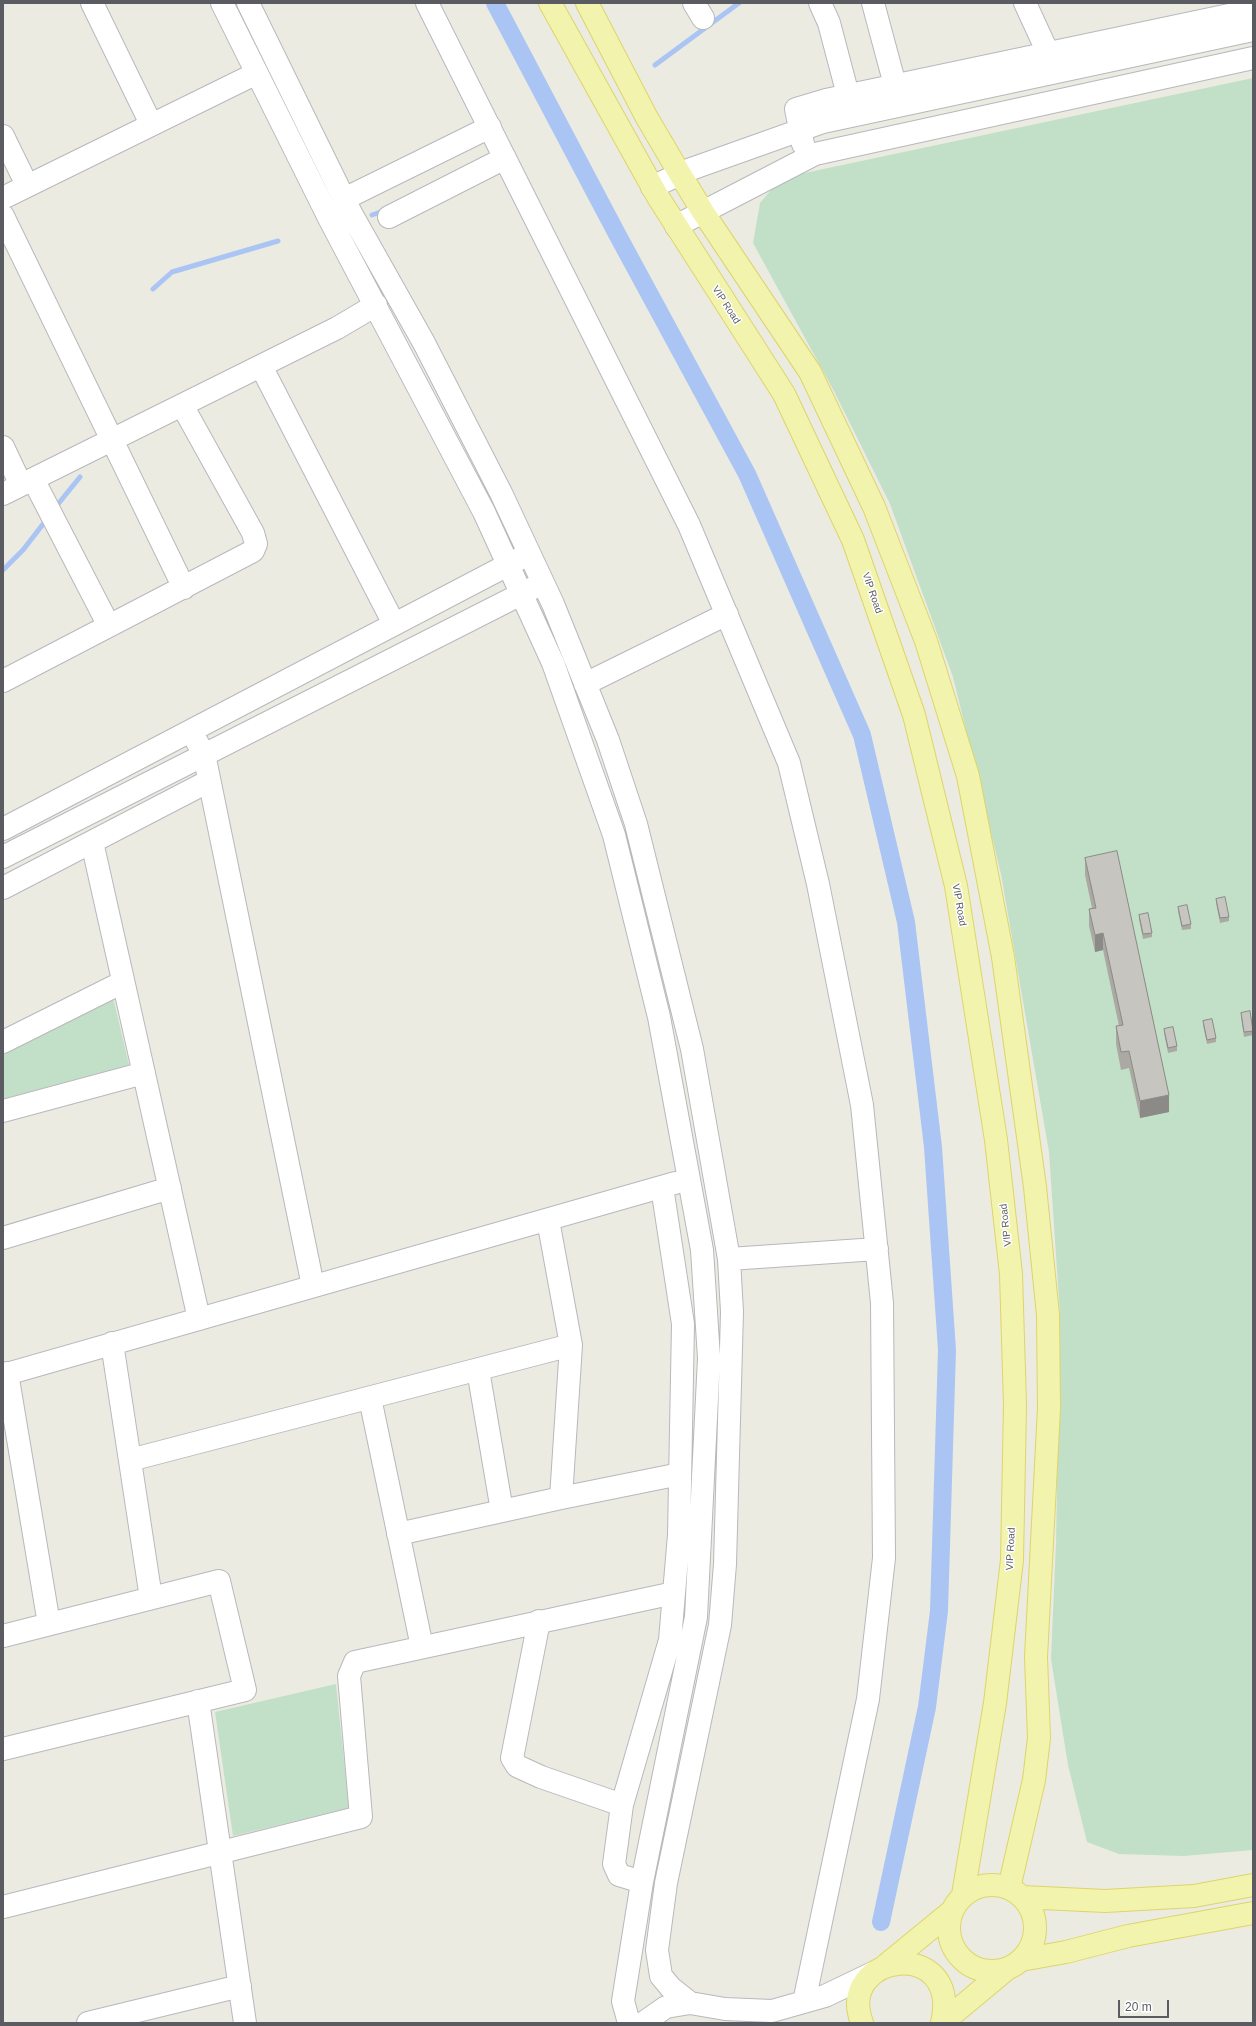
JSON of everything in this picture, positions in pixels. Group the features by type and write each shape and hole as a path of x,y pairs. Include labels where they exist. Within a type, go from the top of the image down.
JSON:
{"main road":[{"name":"VIP Road","path":"550,3 652,187 784,394 853,540 914,715 956,886 1000,1171 1011,1274 1015,1405 1012,1560 995,1703 958,1903"},
{"path":"587,3 647,118 680,174 703,212 810,372 874,507 926,641 968,776 1003,956 1035,1187 1048,1315 1049,1408 1036,1657 1039,1738 1034,1780 1016,1892 1032,1911 1035,1929 1031,1946 1014,1964 942,2023"},
{"path":"862,2023 858,2005 862,1988 879,1969 977,1887 993,1884 1016,1892 1105,1901 1194,1896 1253,1885"},
{"path":"958,1903 948,1927 952,1944 961,1958 975,1968 991,1972 1014,1964 1128,1936 1253,1912"},
{"path":"879,1969 902,1962 919,1966 932,1974 942,1989 945,2007 942,2023"}],"street":[{"path":"92,3 150,124"},
{"path":"222,3 330,220 484,512 553,663 614,835 659,1017 702,1250 709,1358 696,1617 642,1882 623,2001 630,2023"},
{"path":"248,3 344,199 424,343 501,492 543,583 608,740 640,840 692,1049 729,1258 732,1312 724,1564 720,1625 666,1883 657,1950 662,1976 671,1988 690,2003"},
{"path":"427,3 689,525 789,763 818,884 862,1105 882,1303 884,1558 868,1699 804,2002"},
{"path":"596,3 634,70 647,118"},
{"path":"820,3 829,23 848,95"},
{"path":"873,3 895,85"},
{"path":"1025,3 1048,54"},
{"path":"807,157 799,131 796,109 848,95 1253,10"},
{"path":"652,187 680,174 823,122 1253,30"},
{"path":"676,226 807,157 1253,58"},
{"path":"3,198 150,124 257,73"},
{"path":"344,199 490,128"},
{"path":"3,136 27,185"},
{"path":"389,217 505,158"},
{"path":"3,216 184,588"},
{"path":"19,486 337,328 376,305"},
{"path":"261,366 394,624"},
{"path":"3,681 253,551 256,544 253,533 182,405"},
{"path":"3,447 19,486 45,503 109,626"},
{"path":"3,829 529,553"},
{"path":"3,857 543,583"},
{"path":"585,684 727,614"},
{"path":"190,731 204,754 313,1286"},
{"path":"3,888 209,781"},
{"path":"92,842 200,1319"},
{"path":"3,1042 123,982"},
{"path":"3,1111 144,1073"},
{"path":"50,1624 5,1374 689,1179"},
{"path":"642,1882 619,1875 614,1864 622,1805 670,1640 679,1535 683,1324 662,1187"},
{"path":"3,1238 170,1188"},
{"path":"548,1220 571,1345 561,1498"},
{"path":"729,1258 877,1249"},
{"path":"112,1344 151,1598"},
{"path":"130,1460 571,1345"},
{"path":"478,1370 502,1511"},
{"path":"370,1398 422,1646"},
{"path":"398,1534 561,1498 680,1474"},
{"path":"3,1636 219,1581 245,1690 3,1749"},
{"path":"3,1906 220,1854 362,1817 349,1676 355,1662 422,1646 674,1593"},
{"path":"539,1622 512,1758 517,1766 541,1777 622,1805"},
{"path":"198,1701 245,2023"},
{"path":"643,2023 666,2007 690,2003 725,2010 772,2011 825,1996 879,1969"},
{"path":"88,2023 240,1986"}],"green space":[{"path":"1253,78 1253,1850 1184,1856 1119,1854 1087,1842 1068,1765 1051,1659 1056,1543 1060,1314 1049,1152 1001,874 953,677 890,504 834,391 753,243 760,203 781,178"},
{"path":"113,997 129,1065 3,1099 3,1055"},
{"path":"336,1684 349,1808 233,1836 215,1712"}],"building":[{"path":"1117,851 1169,1095 1140,1101 1129,1051 1121,1052 1116,1026 1123,1025 1103,933 1095,935 1089,909 1096,908 1085,858"},
{"path":"1225,897 1229,917 1220,918 1216,899"},
{"path":"1187,905 1191,924 1182,926 1178,907"},
{"path":"1148,913 1152,933 1143,934 1139,915"},
{"path":"1250,1011 1253,1031 1244,1032 1241,1013"},
{"path":"1212,1019 1216,1038 1207,1040 1203,1021"},
{"path":"1173,1027 1177,1046 1168,1048 1164,1029"}],"waterway":[{"path":"495,3 617,234 747,474 862,735 906,922 933,1147 947,1350 939,1611 927,1707 881,1922"},
{"path":"655,65 739,3"},
{"path":"372,215 386,210"},
{"path":"153,289 172,272 278,241"},
{"path":"54,509 80,477"},
{"path":"3,570 23,550 47,519"}]}
